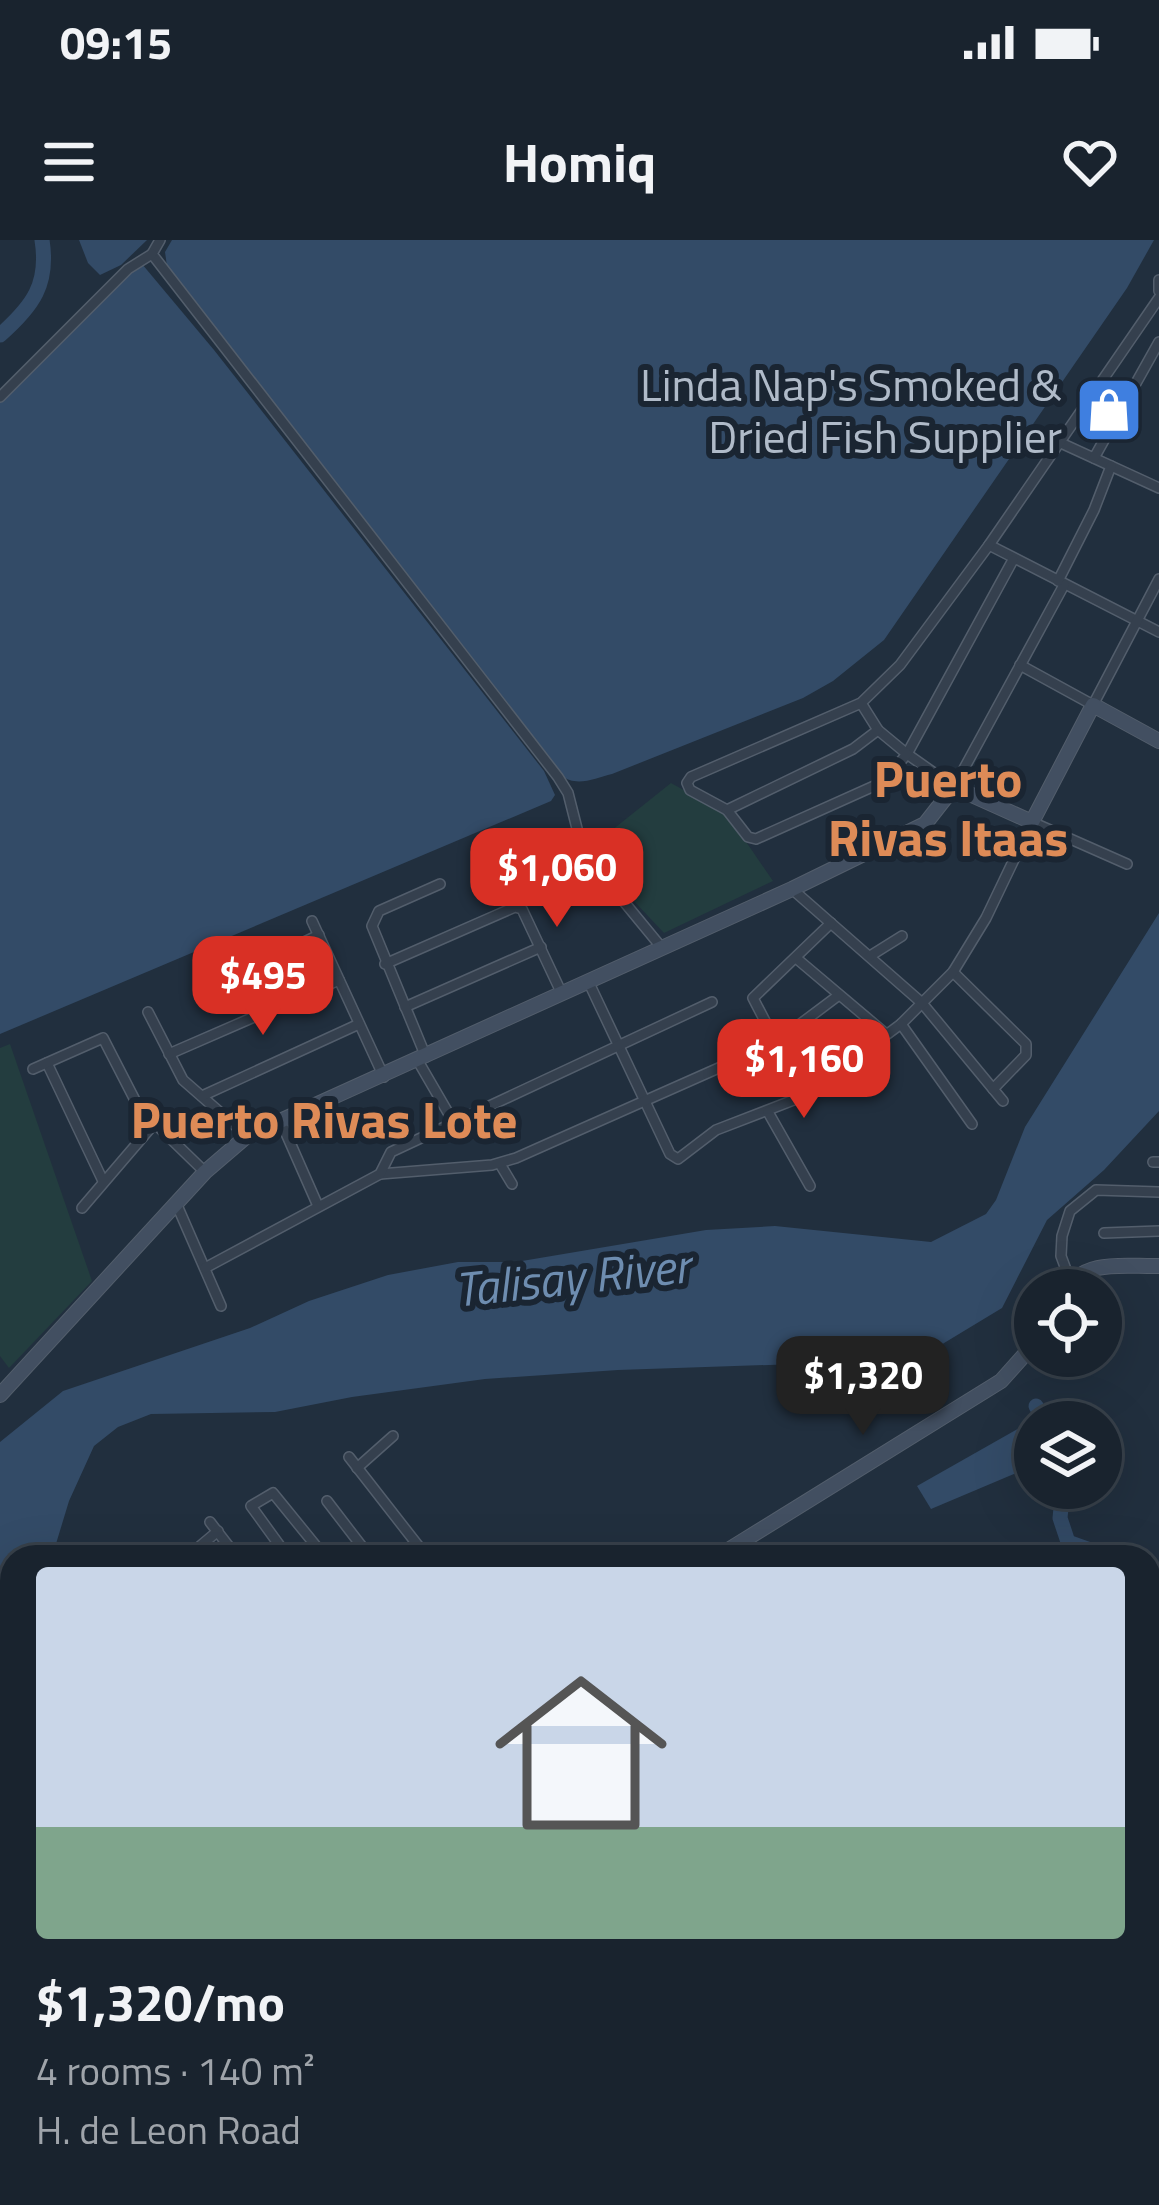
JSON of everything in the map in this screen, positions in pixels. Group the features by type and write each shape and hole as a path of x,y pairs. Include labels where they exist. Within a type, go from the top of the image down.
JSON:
{"street":[{"path":"0,397 128,269 152,254 160,240"},
{"path":"152,254 558,777 568,793 583,852 662,949"},
{"path":"1013,560 907,754 883,782 764,838 748,836 727,809 690,790 687,783 692,777 861,703 900,665 989,545 1054,441 1159,294 1159,280"},
{"path":"1094,458 1159,343"},
{"path":"1054,441 1159,488"},
{"path":"0,1394 176,1203 247,1136 384,1077 925,824 954,787 1020,664 1111,466"},
{"path":"989,545 1159,632"},
{"path":"589,982 642,1101 670,1154 678,1159 716,1130 804,1096 901,1024 953,972 986,918 1159,579"},
{"path":"1020,664 1159,741"},
{"path":"861,703 878,730 954,787 1126,863"},
{"path":"727,809 853,749 878,730"},
{"path":"440,884 373,918 372,926 422,1059 454,1123"},
{"path":"792,889 922,1003 1003,1101"},
{"path":"385,964 515,907 522,909 562,994"},
{"path":"312,921 384,1077"},
{"path":"804,1096 753,998 830,923"},
{"path":"281,952 319,935"},
{"path":"870,956 902,936"},
{"path":"405,1007 541,947"},
{"path":"796,958 886,1034"},
{"path":"953,972 1026,1044 1026,1055 993,1089"},
{"path":"169,1054 339,980"},
{"path":"205,1268 380,1174 500,1164 775,1043 839,995"},
{"path":"380,1174 391,1152 712,1002"},
{"path":"148,1012 183,1080 247,1136"},
{"path":"202,1096 359,1024"},
{"path":"901,1024 972,1124"},
{"path":"33,1069 103,1038 126,1086 153,1125 206,1172"},
{"path":"47,1063 103,1181"},
{"path":"768,1112 810,1186"},
{"path":"281,1122 318,1206"},
{"path":"82,1208 153,1125"},
{"path":"500,1164 512,1184"},
{"path":"1064,1269 1061,1256 1070,1210 1096,1190 1159,1192"},
{"path":"176,1203 221,1306"},
{"path":"1104,1233 1159,1231"},
{"path":"1090,1269 1159,1266"},
{"path":"736,1545 1001,1381 1014,1366"},
{"path":"357,1468 393,1436"},
{"path":"349,1457 418,1545"},
{"path":"279,1545 251,1506 277,1494 316,1545"},
{"path":"327,1501 361,1545"},
{"path":"201,1545 214,1527 228,1545"}],"green space":[{"path":"671,783 727,814 773,881 664,933 599,864 592,846"},
{"path":"10,1044 92,1281 9,1368 0,1356 0,1048"}],"water":[{"path":"79,240 147,240 121,265 100,275 88,263"},
{"path":"172,240 1154,240 1127,288 884,640 833,681 803,698 612,774 579,781 561,775 167,266 165,252"},
{"path":"142,264 544,771 555,795 551,801 0,1034 0,399 133,266"},
{"name":"Talisay River","path":"1159,913 1159,1111 1104,1170 1047,1220 1022,1269 1014,1269 1014,1285 1002,1308 916,1360 485,1379 275,1412 151,1414 118,1427 94,1446 56,1545 0,1545 0,1442 63,1391 250,1328 309,1301 388,1275 458,1262 516,1262 706,1230 775,1226 931,1242 986,1214 1025,1127"},
{"path":"1014,1431 1014,1474 931,1509 917,1486"}],"waterway":[{"path":"0,335 36,293 43,269 42,240"},
{"path":"1061,1509 1068,1542 1076,1545"}],"place":[{"name":"Linda Nap's Smoked & Dried Fish Supplier","path":"1109,410"}],"district":[{"name":"Puerto Rivas Itaas","path":"948,807"},
{"name":"Puerto Rivas Lote","path":"324,1119"}]}
